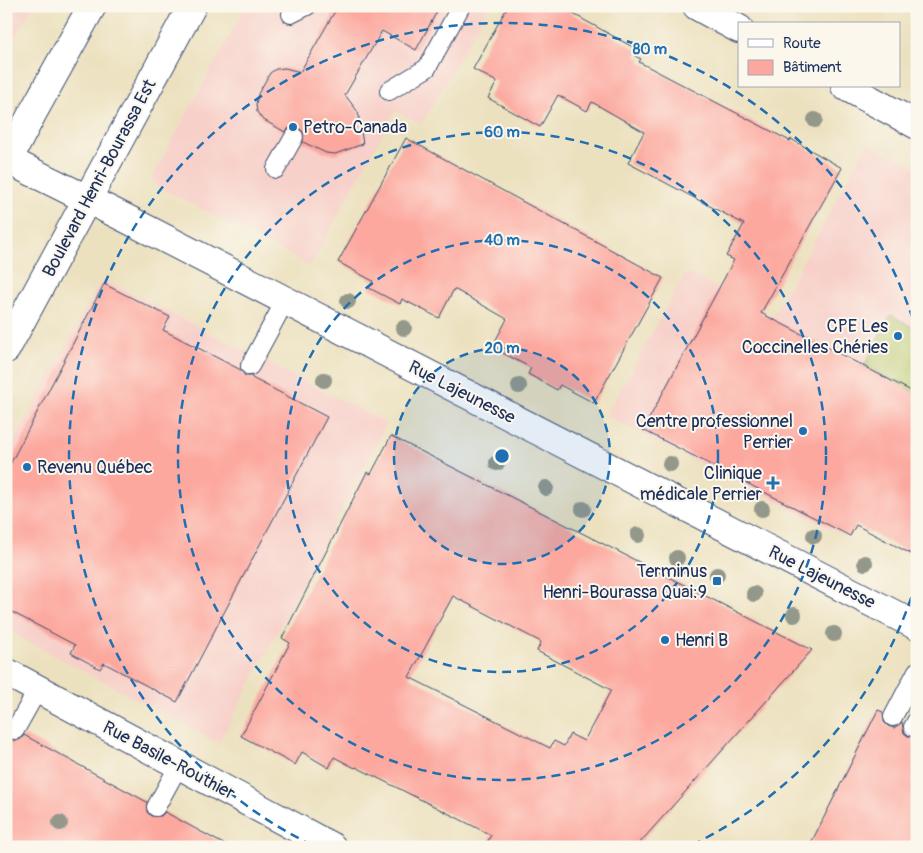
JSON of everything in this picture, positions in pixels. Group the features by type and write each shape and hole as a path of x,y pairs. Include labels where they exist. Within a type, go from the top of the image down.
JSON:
{"main road":[{"path":"7,161 92,6"},
{"name":"Boulevard Henri-Bourassa Est","path":"6,349 192,6"},
{"path":"697,6 738,28"},
{"path":"849,88 917,125"},
{"name":"Rue Lajeunesse","path":"7,161 286,301 917,626"},
{"name":"Rue Basile-Routhier","path":"6,672 332,847"}],"lane":[{"path":"292,14 308,6"},
{"path":"389,91 427,68 461,6"},
{"path":"276,169 294,137"},
{"path":"250,366 286,301"},
{"path":"892,717 917,671"},
{"path":"15,730 38,689"},
{"path":"156,808 179,765"}],"shaded area":[{"path":"6,6 33,6 6,55"},
{"path":"246,6 489,6 422,124 395,111 310,266 157,186 152,177"},
{"path":"868,143 917,168 917,410 849,538 606,416 686,272 772,317"},
{"path":"106,280 387,423 219,743 6,630 6,458 101,281"}],"green space":[{"name":"CPE Les Coccinelles Chéries","path":"891,315 915,329 917,327 917,394 864,366"}],"building":[{"path":"338,6 440,6 416,50 382,31 345,95 358,112 363,144 335,154 326,153 303,142 303,132 299,128 289,128 285,132 262,119 257,112 256,104 258,94 270,73 276,69 285,68 300,72"},
{"path":"508,6 559,6 638,50 635,56 641,59 639,62 790,141 791,139 842,168 761,313 917,394 917,557 856,525 850,536 643,430 734,260 726,256 744,224 628,163 644,132 592,102 587,111 558,95 540,127 488,98 497,82 473,69"},
{"path":"406,138 663,278 594,403 560,385 557,390 528,374 531,368 492,347 507,319 454,289 439,318 402,299 400,304 369,288 373,281 338,262"},
{"path":"104,284 170,317 163,330 241,370 245,376 252,376 252,378 327,417 177,702 104,663 100,669 71,653 75,645 6,609 6,472"},
{"name":"Henri B","path":"391,436 812,650 636,847 485,847 491,835 356,767 334,757 329,768 302,752 295,765 241,736 290,643 282,638 367,472 371,474","holes":["453,596 541,642 537,651 611,690 584,741 570,734 564,746 554,741 550,748 409,677"]},
{"path":"878,710 883,712 884,722 888,726 894,728 902,722 904,733 908,736 917,737 917,847 809,847"},
{"path":"24,735 147,802 147,812 151,816 161,816 165,812 229,847 6,847 6,736 16,741"}],"place":[{"name":"Petro-Canada","path":"293,127"},
{"name":"CPE Les Coccinelles Chéries","path":"898,336"},
{"name":"Centre professionnel Perrier","path":"803,431"},
{"name":"Revenu Québec","path":"27,467"},
{"name":"Clinique médicale Perrier","path":"773,483"},
{"name":"Terminus Henri-Bourassa Quai:9","path":"717,581"},
{"name":"Henri B","path":"665,640"}]}
